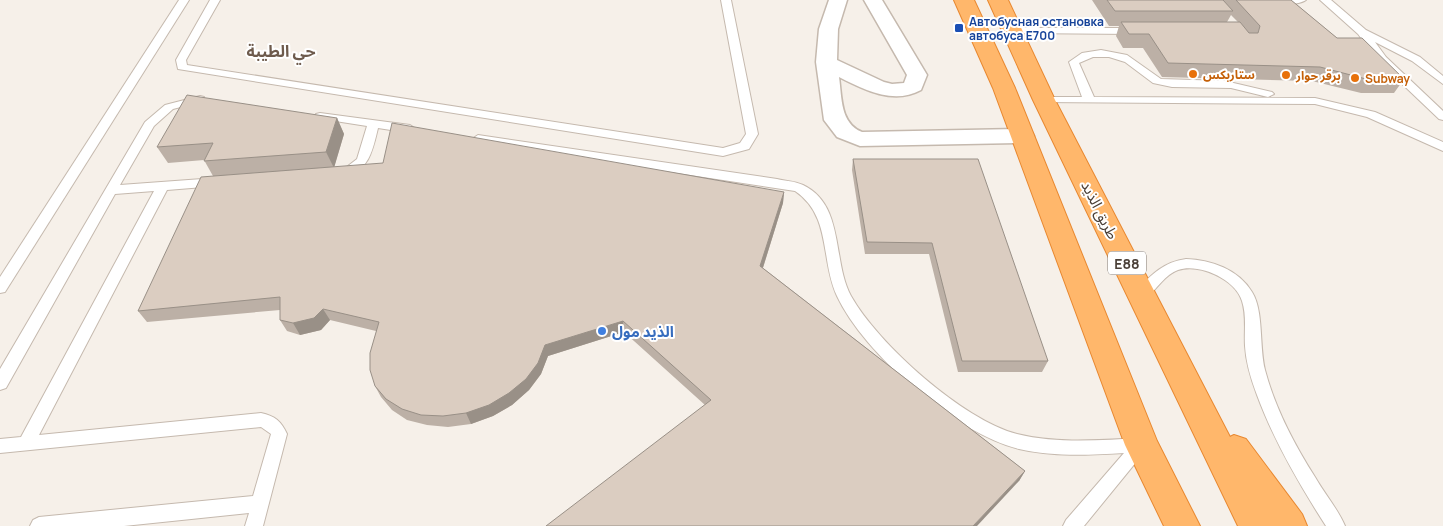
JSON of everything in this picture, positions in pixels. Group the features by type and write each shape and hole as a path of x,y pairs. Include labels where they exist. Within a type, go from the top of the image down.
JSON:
{"highway":[{"path":"964,0 1004,88 1142,445 1165,526"},
{"name":"طريق الذيد","path":"998,0 1044,100 1257,526"},
{"path":"1189,388 1289,526"},
{"path":"1142,445 1182,526"}],"street":[{"path":"838,0 831,20 826,62 835,120 838,128 847,135 860,139 1023,136"},
{"path":"826,62 854,79 888,90 904,91 912,87 917,81 917,75 873,0"}],"lane":[{"path":"0,288 184,0"},
{"path":"215,0 180,60 182,67 723,152 744,147 750,141 752,134 726,0"},
{"path":"1258,0 1269,2 1301,0"},
{"path":"1325,0 1362,32 1382,59 1443,117"},
{"path":"1013,31 1142,31"},
{"path":"1362,32 1416,59 1443,81"},
{"path":"1089,99 1074,62 1084,55 1098,54 1121,56 1129,60 1150,78 1162,82 1225,84 1285,99"},
{"path":"0,383 149,124 160,113 180,102 203,98 212,100"},
{"path":"1044,100 1285,99 1315,101 1352,108 1396,124 1443,147"},
{"path":"307,114 423,131"},
{"path":"330,174 347,173 359,167 374,124"},
{"path":"462,136 800,188 817,200 824,216 834,264 843,295 862,325 888,355 947,403 978,425 1015,441 1054,448 1142,445"},
{"path":"111,190 232,181"},
{"path":"26,444 163,186"},
{"path":"1142,294 1166,270 1177,265 1192,264 1208,267 1224,274 1238,284 1247,296 1250,308 1253,352 1267,402 1294,460 1336,526"},
{"path":"0,446 261,420 269,421 275,425 279,434 254,526"},
{"path":"1072,526 1142,445"},
{"path":"39,526 260,504"}],"building":[{"path":"1107,0 1223,0 1233,11 1115,11"},
{"path":"1236,0 1291,0 1337,38 1362,38 1404,79 1370,80 1320,67 1168,63 1149,34 1129,34 1121,22 1240,22 1249,33 1258,33 1260,26"},
{"path":"187,95 337,118 326,152 204,161 213,143 157,147"},
{"name":"الذيد مول","path":"392,123 784,192 760,266 1025,471 973,526 546,526 711,400 623,321 545,345 538,363 526,379 509,393 489,405 466,413 443,416 421,415 402,409 386,399 375,386 370,370 370,353 379,322 323,309 314,318 293,323 280,320 280,297 138,311 201,177 383,163"},
{"path":"853,159 978,159 1048,361 962,361 932,243 867,242"}],"place":[{"name":"Автобусная остановка автобуса Е700","path":"959,28"},
{"name":"ستاربكس","path":"1193,74"},
{"name":"برقر حوار","path":"1286,75"},
{"name":"Subway","path":"1355,78"},
{"name":"الذيد مول","path":"602,331"}],"district":[{"name":"حي الطيبة","path":"281,51"}]}
